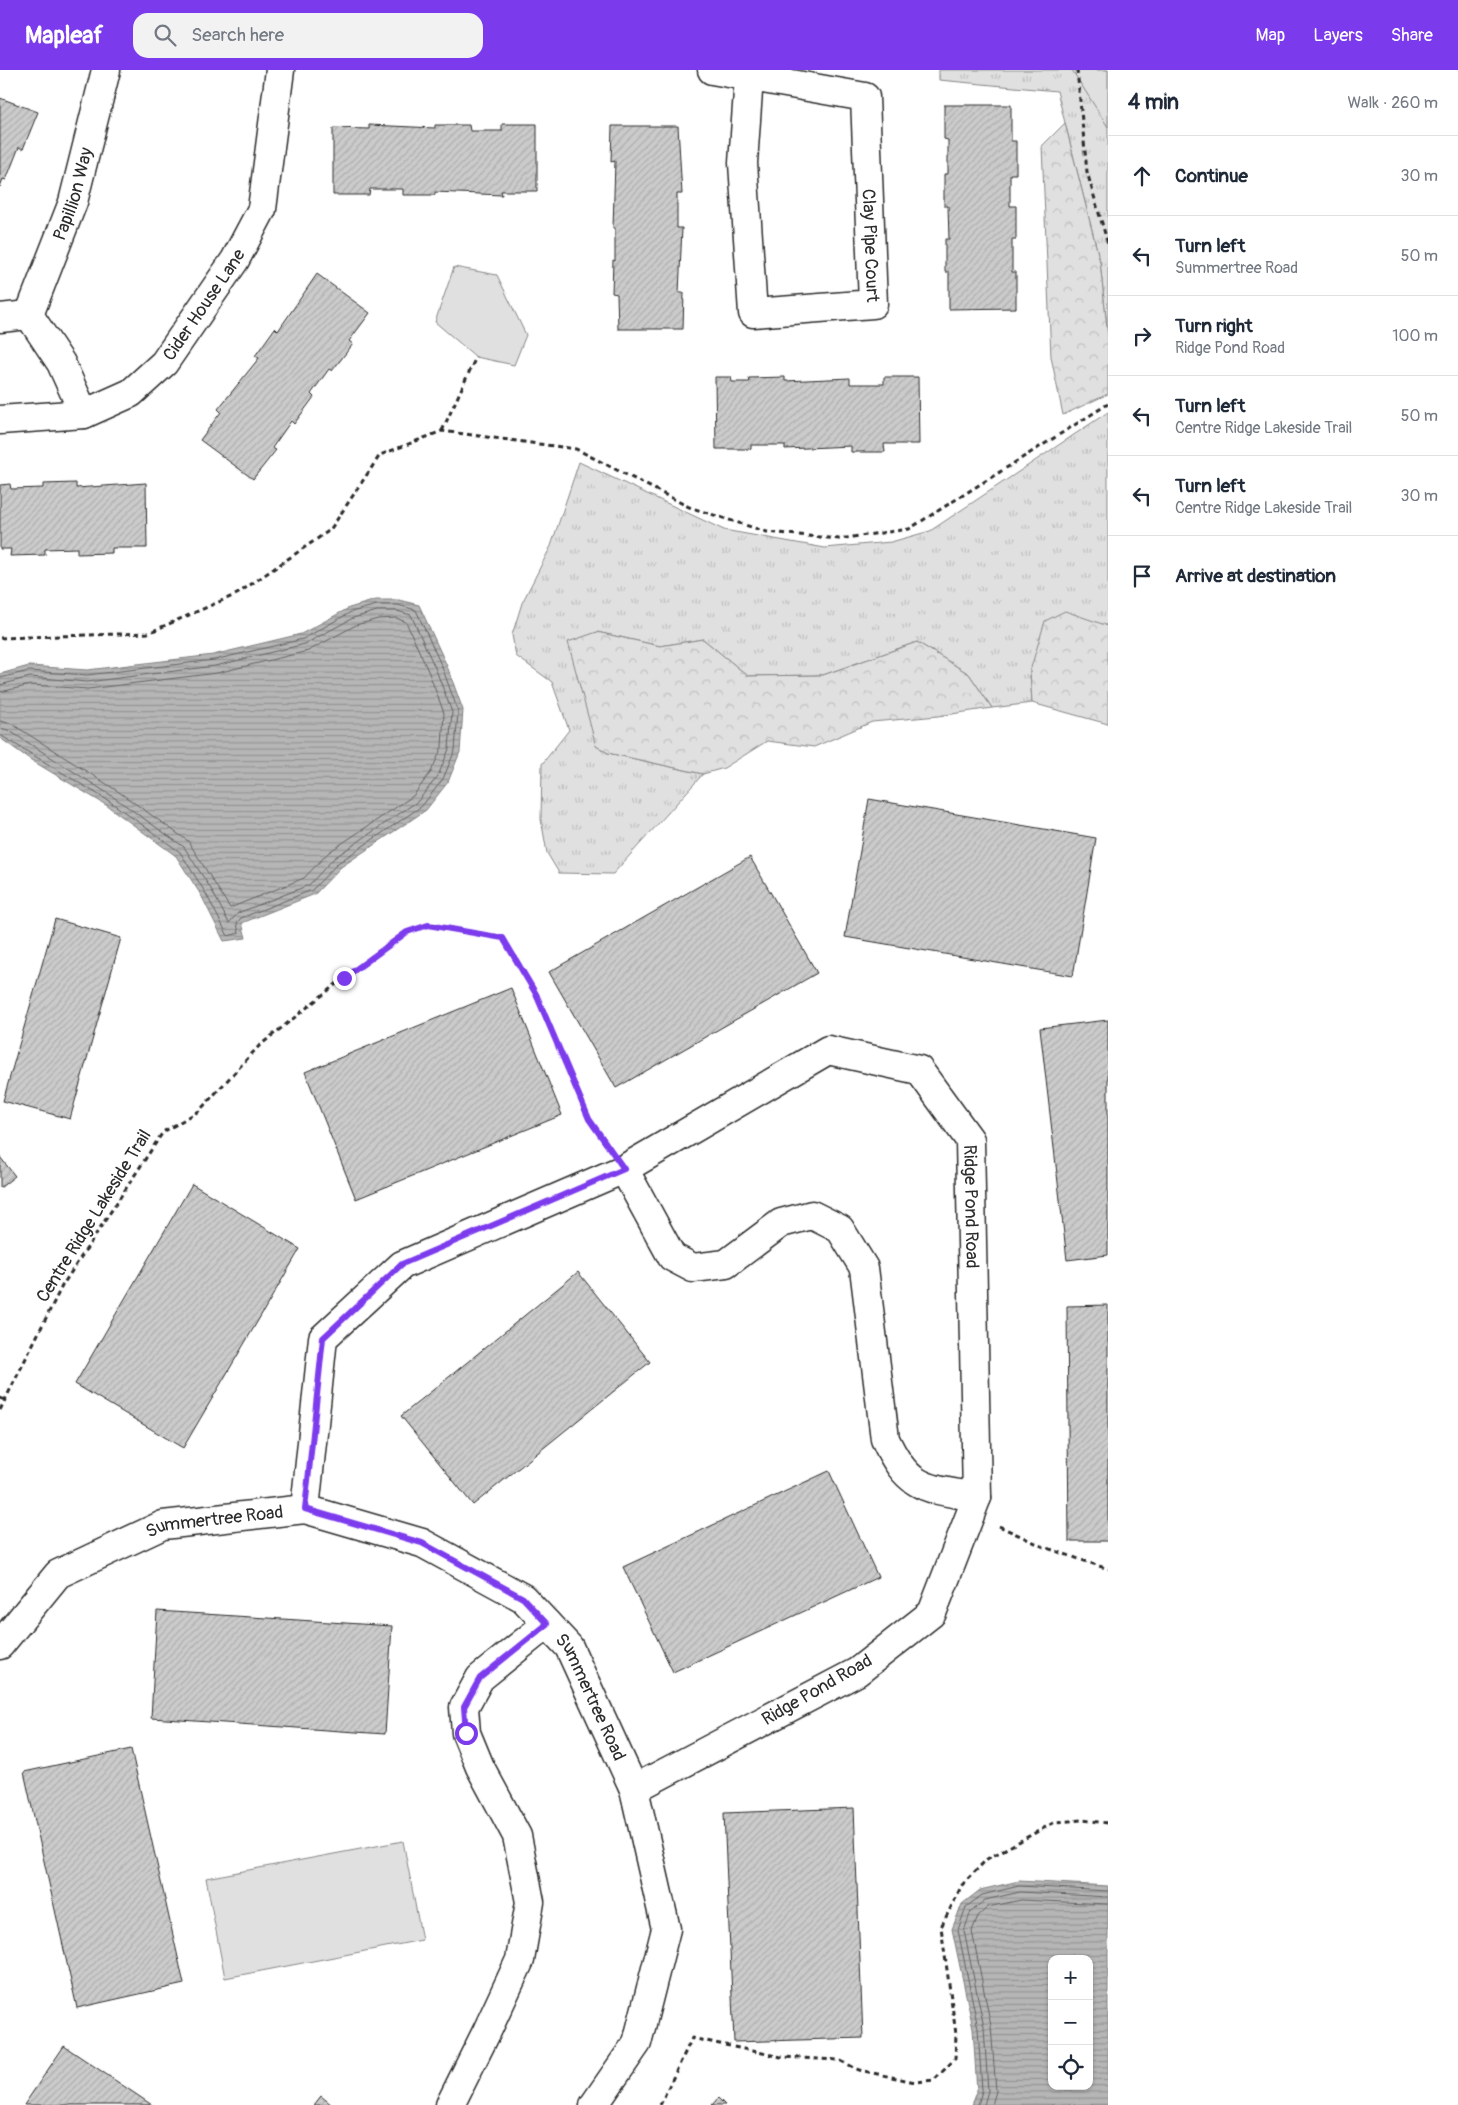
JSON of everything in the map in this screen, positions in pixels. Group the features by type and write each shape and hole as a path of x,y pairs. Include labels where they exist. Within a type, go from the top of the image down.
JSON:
{"street":[{"name":"Papillion Way","path":"29,315 73,202 106,70"},
{"name":"Cider House Lane","path":"0,420 84,414 131,393 164,363 236,260 262,209 280,70"},
{"name":"Clay Pipe Court","path":"712,70 865,97 873,304 753,313 743,163 749,77"},
{"path":"0,318 29,315 61,363 84,414"},
{"name":"Ridge Pond Road","path":"305,1509 323,1338 402,1264 624,1169 828,1050 919,1070 970,1140 974,1505 932,1613 857,1672 634,1789"},
{"path":"624,1169 672,1257 693,1268 726,1264 781,1223 812,1215 840,1229 864,1268 885,1439 896,1463 921,1487 974,1505"},
{"name":"Summertree Road","path":"0,1645 58,1574 163,1525 305,1509 422,1543 523,1598 569,1648 634,1789 666,1929 637,2043 594,2105"},
{"path":"450,2105 488,2031 520,1960 530,1902 517,1836 480,1767 466,1733 464,1707 480,1678 547,1624"}],"path":[{"path":"1077,70 1087,172 1108,244"},
{"path":"442,431 476,357"},
{"path":"0,638 148,633 237,594 330,530 380,455 442,431 576,449 689,507 767,532 839,539 909,530 1108,404"},
{"name":"Centre Ridge Lakeside Trail","path":"0,1410 62,1286 163,1132 199,1111 259,1046 344,978 407,932 428,925 503,938 536,994 589,1119 624,1169"},
{"path":"0,1398 5,1400"},
{"path":"974,1505 1044,1547 1108,1569"},
{"path":"660,2105 692,2038 782,2057 839,2060 859,2070 915,2082 934,2080 955,2059 956,2034 941,1927 962,1885 987,1859 1055,1822 1082,1820 1108,1822"}],"green space":[{"path":"939,70 1108,70 1108,337 1100,262 1057,91 939,80"},
{"path":"1072,70 1108,70 1108,127"},
{"path":"1065,123 1100,262 1108,337 1108,394 1063,415 1051,357 1042,146"},
{"path":"454,267 497,275 526,335 514,365 476,357 435,322"},
{"path":"1108,412 1108,626 1103,624 1030,671 1032,703 992,708 969,674 917,642 823,675 748,676 703,639 660,646 597,632 596,746 608,753 703,774 613,874 559,873 547,853 541,819 542,764 569,730 552,682 516,656 512,635 522,603 551,546 579,462 724,530 825,548 891,542 930,531"},
{"path":"1065,611 1108,626 1108,724 1032,703 1030,671 1045,621"},
{"path":"597,632 660,646 703,639 748,676 823,675 917,642 969,674 992,708 938,716 872,722 814,747 767,741 724,768 703,774 608,753 596,746 568,642"},
{"path":"403,1841 422,1940 225,1978 206,1878"}],"water":[{"path":"376,600 399,600 419,605 447,666 463,710 460,752 448,782 426,810 341,867 315,894 242,923 246,938 224,941 201,895 176,856 106,805 31,760 0,738 0,674 29,666 87,670 213,655 301,634 349,608"},
{"path":"1019,1881 1108,1886 1108,2105 972,2105 977,2092 973,2028 952,1929 962,1904 980,1890"}],"building":[{"path":"0,98 38,112 23,149 19,147 6,180 3,179 0,187"},
{"path":"944,105 1011,105 1011,141 1016,141 1016,174 1010,174 1010,206 1016,206 1016,239 1012,239 1012,272 1016,272 1016,308 949,309 949,272 945,272 945,239 949,239 948,206 944,206 944,174 948,174 948,140 944,139"},
{"path":"502,124 537,124 537,191 501,191 502,195 435,192 435,195 403,195 403,189 370,189 369,195 333,195 333,128 369,129 369,125 435,128 435,125 469,125 470,131 502,131"},
{"path":"612,126 678,126 682,194 677,194 677,228 682,228 679,293 684,293 683,329 618,329 617,294 612,293 613,260 615,261 615,228 613,228 615,161 611,162"},
{"path":"317,274 370,313 349,341 353,344 332,371 329,369 311,394 314,397 294,424 291,421 272,448 276,450 253,479 200,440 221,412 218,409 259,358 255,356 275,328 278,331"},
{"path":"715,377 731,377 732,382 750,382 749,378 785,377 785,381 850,378 850,384 884,384 884,377 918,377 919,444 884,444 885,452 851,452 851,446 785,449 785,445 751,445 751,449 716,449"},
{"path":"76,483 76,488 146,483 147,548 112,548 112,553 77,554 77,548 45,549 45,555 10,556 11,549 0,549 0,485 10,484 11,489 43,488 43,484"},
{"path":"869,799 1096,838 1073,976 845,937"},
{"path":"750,857 817,973 616,1088 549,972"},
{"path":"55,919 121,938 70,1119 3,1101"},
{"path":"511,988 562,1115 356,1199 305,1072"},
{"path":"1108,1020 1108,1255 1067,1260 1040,1028"},
{"path":"0,1157 15,1176 0,1188"},
{"path":"192,1184 300,1249 183,1448 75,1384"},
{"path":"578,1272 650,1362 473,1505 401,1416"},
{"path":"1108,1305 1108,1541 1069,1541 1067,1306"},
{"path":"829,1471 878,1577 673,1672 623,1567"},
{"path":"157,1611 392,1626 385,1734 151,1718"},
{"path":"131,1749 184,1984 77,2008 24,1772"},
{"path":"854,1808 863,2038 734,2042 724,1813"},
{"path":"64,2046 152,2105 24,2105"},
{"path":"321,2096 332,2105 314,2105"},
{"path":"718,2098 725,2105 712,2105"}],"route":[{"path":"344,978 407,932 428,925 503,938 536,994 589,1119 624,1169 402,1264 323,1338 305,1509 422,1543 523,1598 547,1624 480,1678 464,1707 466,1733"}]}
